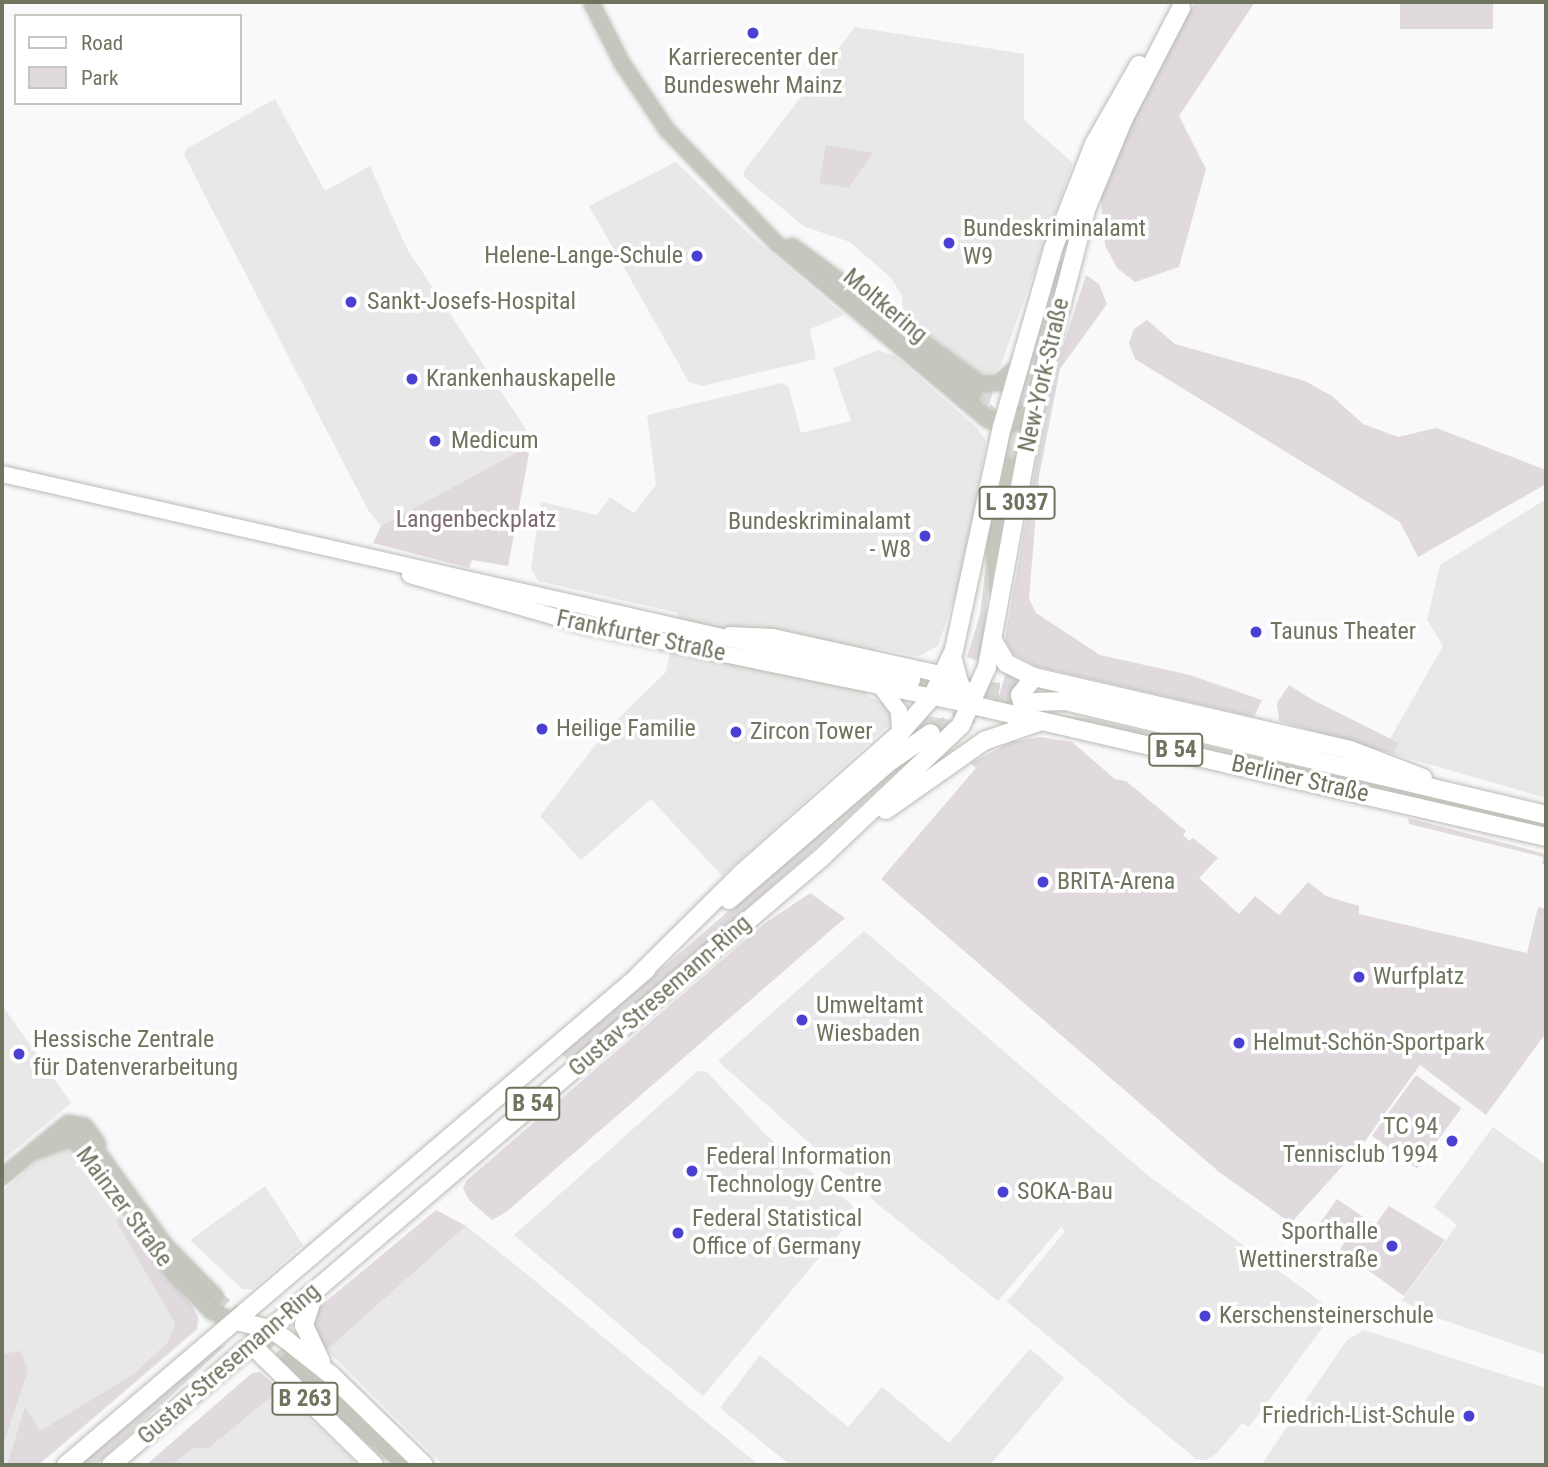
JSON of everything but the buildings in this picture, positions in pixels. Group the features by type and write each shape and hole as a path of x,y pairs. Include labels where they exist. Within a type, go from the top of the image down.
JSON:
{"main road":[{"name":"New-York-Straße","path":"944,675 952,656 974,573 1002,426 1017,367 1057,237 1094,144 1130,78 1183,5"},
{"name":"New-York-Straße","path":"966,710 993,641 1035,406 1087,208 1129,107 1183,5"},
{"name":"Frankfurter Straße","path":"2,474 355,556 535,613 932,698 966,710"},
{"name":"Frankfurter Straße","path":"355,556 384,558 710,637 912,680"},
{"path":"710,637 757,635 944,675 966,710"},
{"path":"993,641 1033,698 1350,750 1465,795"},
{"path":"952,656 966,710"},
{"name":"Gustav-Stresemann-Ring","path":"638,976 742,873 900,733 932,698 944,675"},
{"path":"881,687 900,711 900,733"},
{"name":"Berliner Straße","path":"1033,698 1049,722 1546,836"},
{"name":"Berliner Straße","path":"966,710 1033,698 1065,701 1546,815"},
{"name":"Gustav-Stresemann-Ring","path":"111,1465 251,1345 277,1334 318,1288 825,855 942,746 966,710"},
{"name":"B 54","path":"825,855 984,741 1022,726 1049,722"},
{"name":"Gustav-Stresemann-Ring","path":"66,1465 211,1343 244,1319 638,976 892,760 931,733"},
{"path":"548,1057 561,1061 565,1077"},
{"path":"318,1288 303,1325 308,1342 331,1375"},
{"path":"244,1319 277,1334 331,1375"},
{"path":"244,1319 251,1345"},
{"name":"B 263","path":"251,1345 374,1465"},
{"name":"B 263","path":"331,1375 424,1465"}],"street":[{"name":"Moltkering","path":"591,2 636,86 667,130 716,185 972,393"},
{"name":"Moltkering","path":"716,185 864,307"},
{"path":"864,307 901,336 980,383 998,383 1017,367"},
{"name":"Moltkering","path":"901,336 986,419 1002,426"},
{"path":"1002,426 1020,420 1035,406"},
{"path":"999,600 995,554 1008,467"},
{"path":"2,1177 58,1128 76,1122 89,1130 103,1154"},
{"path":"31,1153 49,1143 71,1139"},
{"name":"Mainzer Straße","path":"71,1139 85,1139 103,1154 165,1245 215,1296"},
{"name":"Mainzer Straße","path":"71,1139 97,1163 167,1265 212,1312"},
{"path":"211,1343 212,1312 244,1319"},
{"path":"290,1361 405,1465"}],"shaded area":[{"path":"855,27 1024,54 1024,120 1073,163 1001,365 993,373 979,373 903,314 902,296 891,278 850,242 805,227 744,177 744,171"},
{"name":"Sankt-Josefs-Hospital","path":"275,99 325,191 370,166 406,247 529,434 529,445 523,449 381,526 368,510 184,155 186,149"},
{"name":"Helene-Lange-Schule","path":"676,162 749,234 844,315 810,329 816,359 702,386 689,382 589,206"},
{"path":"878,350 895,356 977,428 986,441 965,565 938,646 919,656 875,648 866,695 883,703 890,712 890,724 722,876 651,799 581,860 540,816 608,729 666,672 678,613 538,581 531,568 541,502 597,515 610,497 634,513 656,485 647,415 782,383 788,386 801,433 851,421 833,368"},
{"path":"1546,499 1546,798 1393,754 1399,743 1390,739 1443,646 1427,620 1440,565"},
{"path":"864,931 1150,1177 1328,1307 1328,1320 1249,1427 1242,1423 1216,1454 1206,1460 1196,1459 1007,1302 1065,1231 1061,1227 998,1301 880,1206 718,1061"},
{"name":"Hessische Zentrale für Datenverarbeitung","path":"2,1005 71,1103 2,1161"},
{"name":"Federal Statistical Office of Germany","path":"698,1071 707,1072 768,1137 852,1205 854,1216 703,1396 514,1235"},
{"path":"1493,1127 1546,1165 1546,1355 1423,1313 1402,1300 1457,1225 1434,1207"},
{"path":"64,1148 78,1156 157,1267 192,1305 199,1319 197,1330 39,1465 2,1465 2,1192 45,1154"},
{"path":"265,1186 303,1245 253,1289 242,1289 190,1240"},
{"path":"466,1226 759,1465 443,1465 327,1350"},
{"path":"1364,1330 1546,1388 1546,1465 1261,1465 1347,1340"},
{"path":"1030,1349 1064,1378 990,1465 790,1465 720,1408 760,1355 848,1427 882,1387 949,1443"},
{"path":"280,1390 357,1465 172,1465 194,1448 209,1448"}],"green space":[{"path":"1195,2 1255,2 1179,116 1206,169 1179,267 1135,282 1117,268 1105,245 1100,191 1146,90"},
{"path":"1400,2 1493,2 1493,29 1400,29"},
{"path":"826,145 873,153 848,188 819,183"},
{"path":"1064,258 1029,401 1013,416 1057,265"},
{"path":"1086,275 1099,284 1107,304 1060,369 1039,476 1029,599 1036,613 1100,655 1190,675 1262,700 1254,717 1038,667 1012,653 1005,639 1049,390"},
{"path":"1147,320 1175,344 1305,381 1332,396 1363,424 1398,437 1436,428 1546,470 1546,484 1418,557 1400,522 1135,359 1129,343 1134,329"},
{"path":"977,386 994,388 987,412 968,398"},
{"path":"1026,420 1017,467 1000,466 1009,428"},
{"name":"Langenbeckplatz","path":"523,449 529,454 508,566 472,560 469,568 373,543 381,526"},
{"path":"987,555 988,590 981,662 967,657 980,615"},
{"path":"1007,669 1019,678 1016,709 997,702"},
{"path":"1036,683 1106,702 1036,689 1036,712 1092,719 1546,824 1546,829 1032,713 1029,691"},
{"path":"1289,685 1311,699 1399,743 1393,754 1279,721 1277,703"},
{"path":"926,716 952,720 808,855 570,1063 562,1054 884,778 890,754"},
{"name":"Helmut-Schön-Sportpark","path":"1040,737 1072,742 1115,779 1126,781 1186,831 1183,835 1189,841 1193,838 1218,858 1199,878 1239,914 1255,896 1279,915 1308,882 1326,896 1359,906 1359,914 1527,953 1538,907 1546,909 1546,1033 1486,1115 1420,1065 1365,1141 1291,1223 1219,1172 881,879 976,768 971,763 1011,742"},
{"path":"1408,818 1546,854 1546,865 1542,864 1543,857 1409,824"},
{"path":"810,893 845,918 506,1212 492,1220 469,1200 463,1188 466,1181 764,924"},
{"path":"1416,1075 1461,1108 1417,1169 1372,1136"},
{"name":"Sporthalle Wettinerstraße","path":"1337,1199 1375,1225 1389,1206 1445,1240 1404,1296 1340,1250 1345,1241 1320,1223"},
{"path":"436,1210 466,1226 327,1350 312,1327 318,1308"},
{"path":"120,1218 192,1306 198,1317 196,1329 38,1465 7,1465 25,1407 40,1431 134,1374 168,1342 175,1323 116,1221"},
{"path":"227,1344 96,1465 79,1465 215,1348"},
{"path":"21,1351 28,1371 2,1448 2,1354"},
{"path":"260,1372 280,1390 209,1448 194,1448 172,1465 146,1465 252,1373"}],"tunnel":[{"path":"972,393 999,424 1008,467"},
{"path":"912,680 1033,695"},
{"path":"931,733 981,710 1035,702"},
{"path":"215,1296 291,1361"}],"place":[{"name":"Karrierecenter der Bundeswehr Mainz","path":"753,33"},
{"name":"Bundeskriminalamt W9","path":"949,243"},
{"name":"Helene-Lange-Schule","path":"697,256"},
{"name":"Sankt-Josefs-Hospital","path":"351,302"},
{"name":"Krankenhauskapelle","path":"412,379"},
{"name":"Medicum","path":"435,441"},
{"name":"Bundeskriminalamt - W8","path":"925,536"},
{"name":"Taunus Theater","path":"1256,632"},
{"name":"Heilige Familie","path":"542,729"},
{"name":"Zircon Tower","path":"736,732"},
{"name":"BRITA-Arena","path":"1043,882"},
{"name":"Wurfplatz","path":"1359,977"},
{"name":"Umweltamt Wiesbaden","path":"802,1020"},
{"name":"Helmut-Schön-Sportpark","path":"1239,1043"},
{"name":"Hessische Zentrale für Datenverarbeitung","path":"19,1054"},
{"name":"TC 94 Tennisclub 1994","path":"1452,1141"},
{"name":"Federal Information Technology Centre","path":"692,1171"},
{"name":"SOKA-Bau","path":"1003,1192"},
{"name":"Federal Statistical Office of Germany","path":"678,1233"},
{"name":"Sporthalle Wettinerstraße","path":"1392,1246"},
{"name":"Kerschensteinerschule","path":"1205,1316"},
{"name":"Friedrich-List-Schule","path":"1469,1416"}]}
